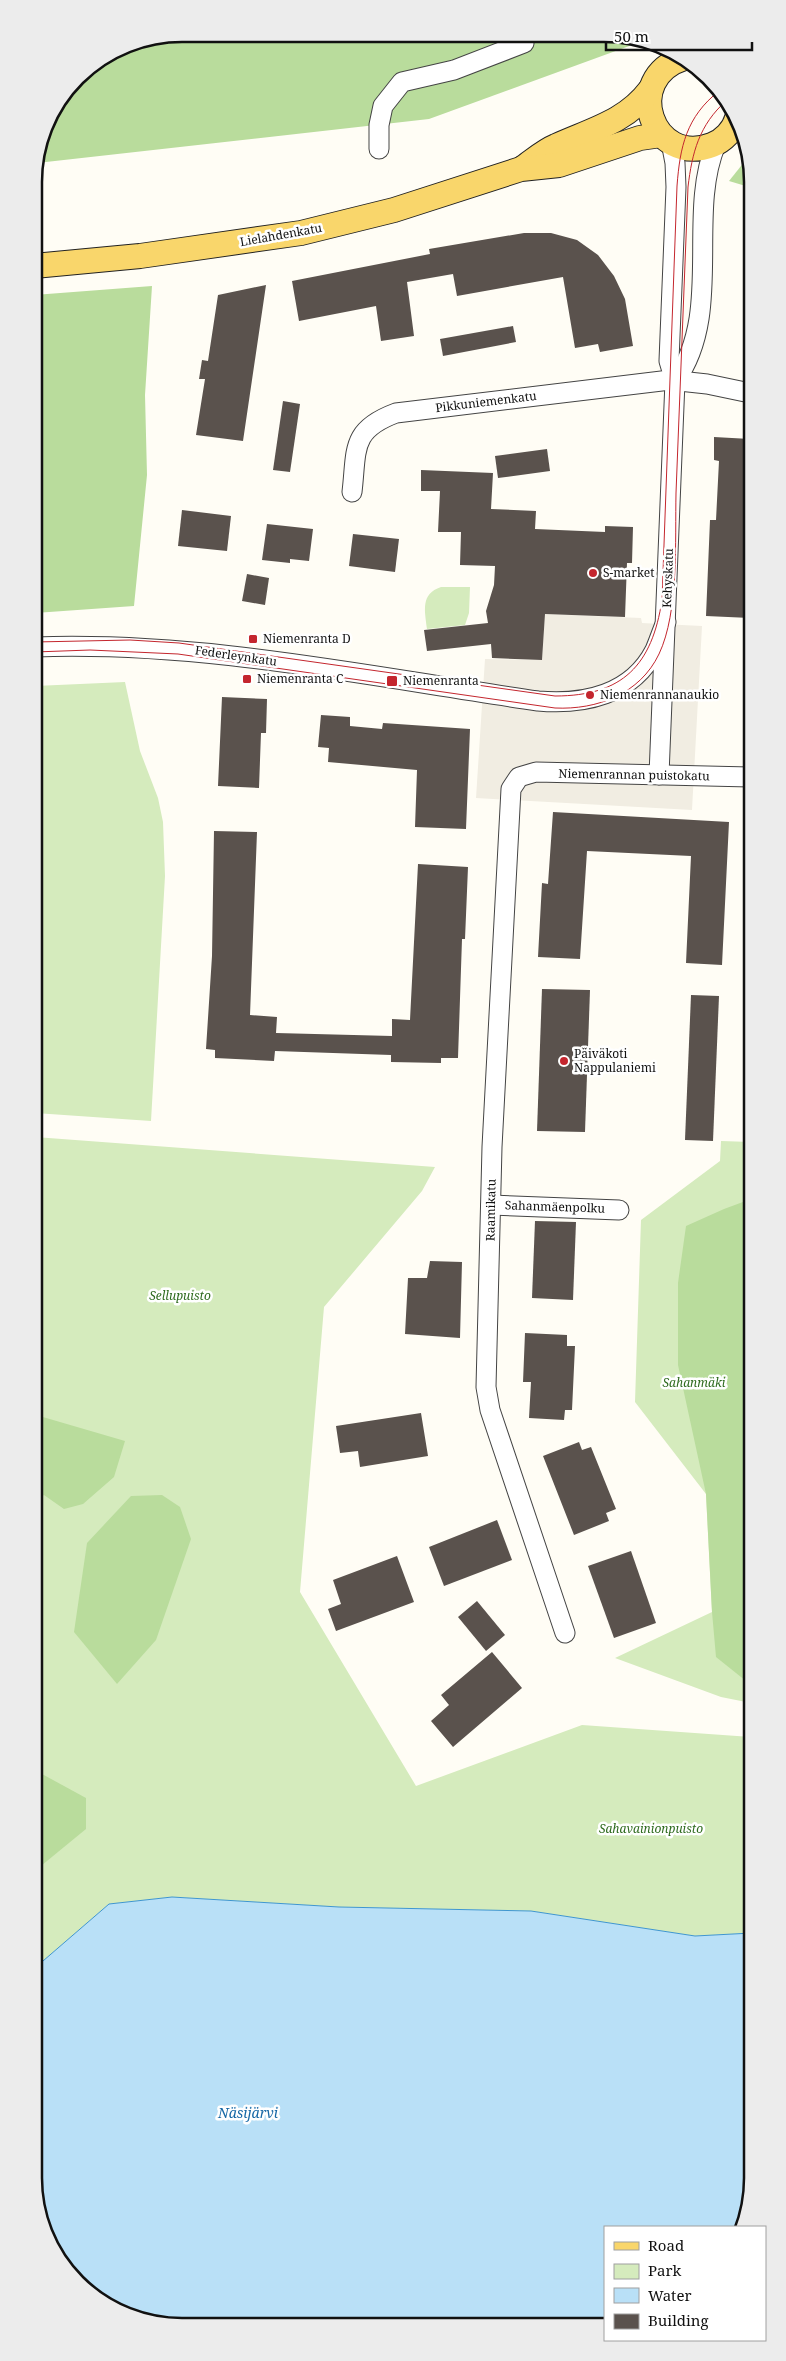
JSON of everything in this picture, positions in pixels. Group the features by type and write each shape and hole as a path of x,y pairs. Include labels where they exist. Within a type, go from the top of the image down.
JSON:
{"main road":[{"name":"Lielahdenkatu","path":"521,169 554,146 620,118 640,103 650,90 657,76 668,65 674,62"},
{"path":"650,90 649,106 652,121 666,138 681,147 694,149 716,144 727,135 732,127"},
{"name":"Lielahdenkatu","path":"43,265 140,256 301,233 394,210 521,169 559,164 640,138 666,138"}],"street":[{"path":"379,149 378,125 383,106 402,82 454,70 524,44"},
{"name":"Kehyskatu","path":"659,775 676,380 669,361 676,186 675,163 666,138"},
{"name":"Kehyskatu","path":"676,380 688,363 696,332 702,294 706,188 709,164 716,144"},
{"name":"Pikkuniemenkatu","path":"352,492 357,447 365,430 377,420 396,413 676,380 744,392"},
{"name":"Federleynkatu","path":"43,647 90,645 178,649 538,701 570,702 595,698 626,683 654,652 666,622"},
{"name":"Niemenrannan puistokatu","path":"518,777 536,772 744,777"},
{"name":"Raamikatu","path":"518,777 511,790 492,1147 486,1387 490,1410 565,1633"},
{"name":"Sahanmäenpolku","path":"491,1205 618,1210"}],"green space":[{"path":"183,42 603,42 632,45 429,119 44,162 53,129 66,105 77,90 90,77 113,61 146,47"},
{"path":"742,165 744,185 729,181"},
{"path":"152,286 145,395 147,475 134,606 43,612 43,294"},
{"path":"441,587 470,587 469,613 465,625 427,629 425,604 430,594"},
{"path":"125,682 140,751 158,798 163,822 165,876 151,1121 43,1114 43,686"},
{"name":"Sellupuisto","path":"43,1138 435,1167 422,1191 324,1307 300,1592 416,1786 582,1725 743,1736 743,1933 695,1936 531,1911 339,1907 172,1897 109,1904 42,1962"},
{"name":"Sahanmäki","path":"721,1141 744,1142 743,1701 721,1697 615,1658 712,1612 706,1494 635,1402 641,1220 720,1161"},
{"path":"743,1202 743,1679 716,1657 706,1494 678,1365 678,1283 686,1226"},
{"path":"42,1417 125,1441 114,1477 83,1504 64,1509 44,1495 42,1496"},
{"path":"162,1495 180,1507 191,1539 156,1640 117,1684 74,1632 87,1543 131,1496"},
{"path":"42,1774 86,1798 86,1829 42,1865"}],"shaded area":[{"name":"Niemenrannanaukio","path":"545,614 641,618 642,623 702,626 692,810 476,798 485,659 542,660"}],"water":[{"name":"Näsijärvi","path":"172,1897 339,1907 531,1911 695,1936 743,1933 743,2187 739,2215 735,2226 604,2226 604,2318 174,2318 155,2316 121,2304 90,2284 66,2256 50,2223 45,2206 42,2178 42,1962 109,1904"}],"building":[{"path":"524,233 551,233 577,240 598,255 614,276 625,299 633,346 600,352 598,344 575,348 563,277 457,296 453,274 407,282 414,336 381,341 376,306 299,321 292,281 430,254 429,249"},
{"path":"266,285 243,441 196,435 205,379 199,379 202,360 208,361 218,295"},
{"path":"513,326 516,342 443,356 440,339"},
{"path":"283,401 300,404 290,472 273,470"},
{"path":"714,437 744,439 744,618 706,616 710,520 716,520 719,461 714,460"},
{"path":"547,449 550,471 498,478 495,456"},
{"path":"421,470 493,473 491,509 536,511 535,529 605,532 605,526 633,527 632,563 627,563 625,617 545,614 542,660 492,658 491,644 427,651 424,630 488,623 486,611 494,585 495,566 460,565 461,532 438,532 440,491 421,491"},
{"path":"182,510 231,516 227,551 178,546"},
{"path":"267,524 313,529 309,561 290,559 290,563 262,560"},
{"path":"353,534 399,539 395,572 349,566"},
{"path":"247,574 269,578 265,605 242,601"},
{"path":"222,697 267,699 266,733 261,733 259,788 218,786"},
{"path":"321,715 350,717 350,726 382,729 383,723 470,729 466,829 415,827 417,770 328,762 329,748 318,747"},
{"path":"553,812 729,822 722,965 686,963 691,856 587,851 580,959 538,957 542,883 548,884"},
{"path":"214,831 257,832 250,1015 277,1017 276,1033 392,1036 392,1019 410,1020 418,864 468,867 465,939 462,939 458,1058 441,1058 441,1063 391,1062 391,1055 275,1051 274,1061 215,1058 215,1050 206,1049 212,956"},
{"name":"Päiväkoti Nappulaniemi","path":"542,989 590,990 585,1132 537,1131"},
{"path":"691,995 719,996 713,1141 685,1140"},
{"path":"535,1221 576,1222 573,1300 532,1298"},
{"path":"430,1261 462,1262 460,1338 405,1334 408,1278 427,1278"},
{"path":"525,1333 567,1335 567,1346 575,1346 572,1410 565,1410 564,1420 529,1418 531,1382 523,1382"},
{"path":"421,1413 428,1456 360,1467 358,1451 340,1453 336,1426"},
{"path":"579,1442 582,1450 591,1447 616,1509 606,1513 609,1521 574,1535 543,1456"},
{"path":"497,1520 512,1560 444,1586 429,1547"},
{"path":"631,1551 656,1623 614,1638 588,1566"},
{"path":"397,1556 414,1602 336,1631 328,1609 341,1604 333,1580"},
{"path":"477,1601 505,1635 486,1651 458,1617"},
{"path":"492,1652 522,1688 453,1747 431,1721 449,1705 441,1695"}],"tram line":[{"path":"43,642 130,640 179,643 555,696 579,695 599,690 616,683 630,672 642,659 651,642 662,600 677,186 680,158 692,122 699,111 714,96"},
{"path":"43,652 90,650 178,654 555,708 571,708 601,702 616,697 641,680 659,654 670,618 673,597 688,187 698,140 709,120 721,106"}],"place":[{"name":"S-market","path":"593,573"},
{"name":"Niemenranta D","path":"253,639"},
{"name":"Niemenranta C","path":"247,679"},
{"name":"Niemenranta","path":"392,681"},
{"name":"Niemenrannanaukio","path":"590,695"},
{"name":"Päiväkoti Nappulaniemi","path":"564,1061"}],"park label":[{"name":"Sahavainionpuisto","path":"651,1829"}]}
